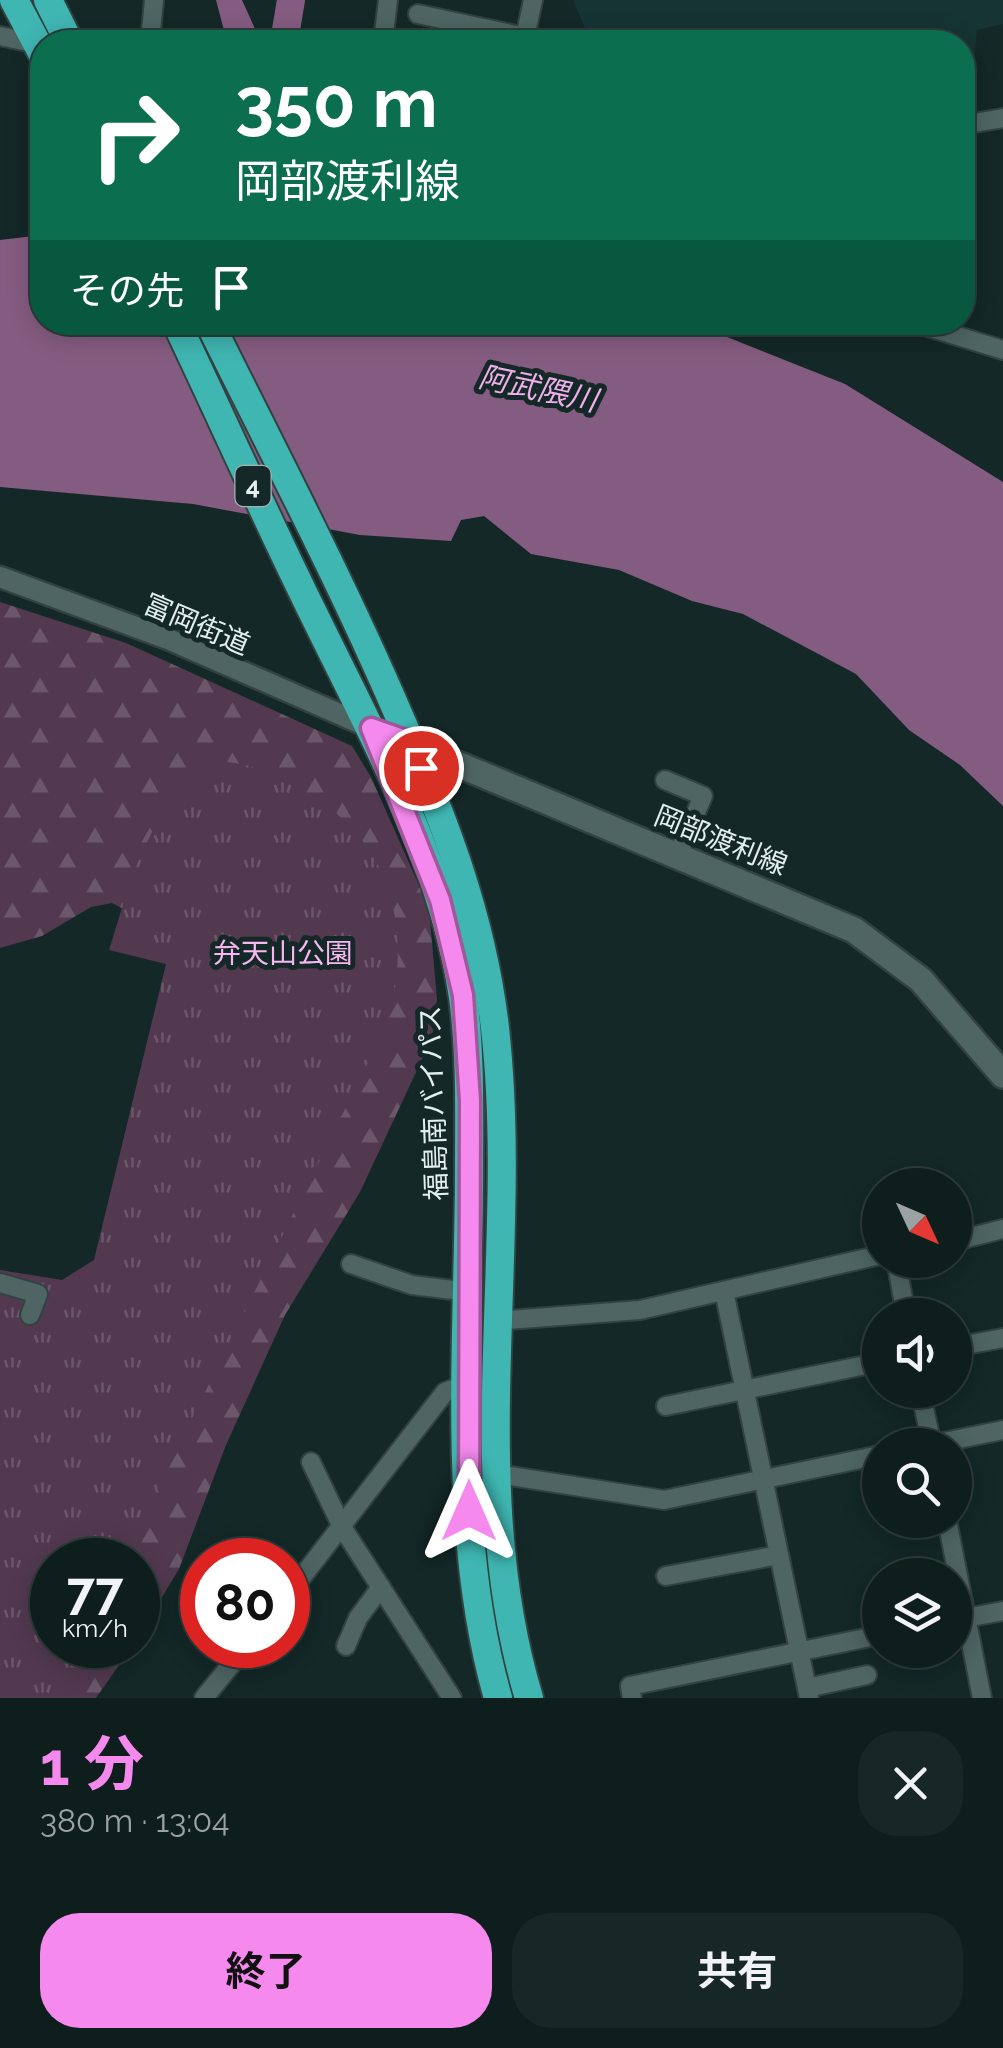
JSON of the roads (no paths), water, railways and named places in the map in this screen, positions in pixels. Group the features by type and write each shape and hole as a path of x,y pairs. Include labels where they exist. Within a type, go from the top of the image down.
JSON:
{"highway":[{"path":"14,0 31,30"},
{"path":"48,0 63,30"},
{"name":"福島南バイパス","path":"182,335 371,728 440,900 463,995 470,1101 472,1588 498,1698"},
{"name":"4","path":"216,335 364,632 466,882 486,958 495,1032 499,1138 499,1566 529,1698"}],"main road":[{"name":"岡部渡利線","path":"371,728 824,915 887,952 944,1004 1003,1075"}],"street":[{"path":"151,30 154,0"},
{"path":"384,30 388,0"},
{"path":"527,30 533,0"},
{"path":"418,14 484,30"},
{"path":"0,36 30,45"},
{"path":"975,122 1003,118"},
{"path":"954,335 1003,350"},
{"name":"富岡街道","path":"0,577 168,639 371,728"},
{"path":"665,780 703,796 678,854"},
{"path":"972,1236 1003,1230"},
{"path":"496,1321 604,1315 862,1260"},
{"path":"351,1264 412,1285 469,1292"},
{"path":"0,1284 38,1294 30,1315"},
{"path":"724,1291 808,1693 867,1675"},
{"path":"972,1344 1003,1338"},
{"path":"666,1406 862,1366"},
{"path":"310,1567 445,1392 469,1383"},
{"path":"972,1436 1003,1430"},
{"path":"497,1474 664,1500 862,1458"},
{"path":"310,1462 342,1527 452,1698"},
{"path":"666,1576 779,1555"},
{"path":"346,1646 358,1618 381,1587"},
{"path":"972,1617 1003,1611"},
{"path":"632,1698 630,1686 862,1640"},
{"path":"972,1660 982,1698"},
{"path":"204,1698 228,1668"}],"water":[{"path":"216,0 242,0 256,30 224,30"},
{"name":"阿武隈川","path":"30,236 30,335 722,335 845,384 1003,482 1003,806 960,765 909,730 856,674 743,614 692,601 619,570 531,554 484,516 461,520 451,541 360,535 193,504 0,487 0,240"}],"waterway":[{"path":"286,30 291,0"}],"park label":[{"name":"弁天山公園","path":"283,953"}]}
